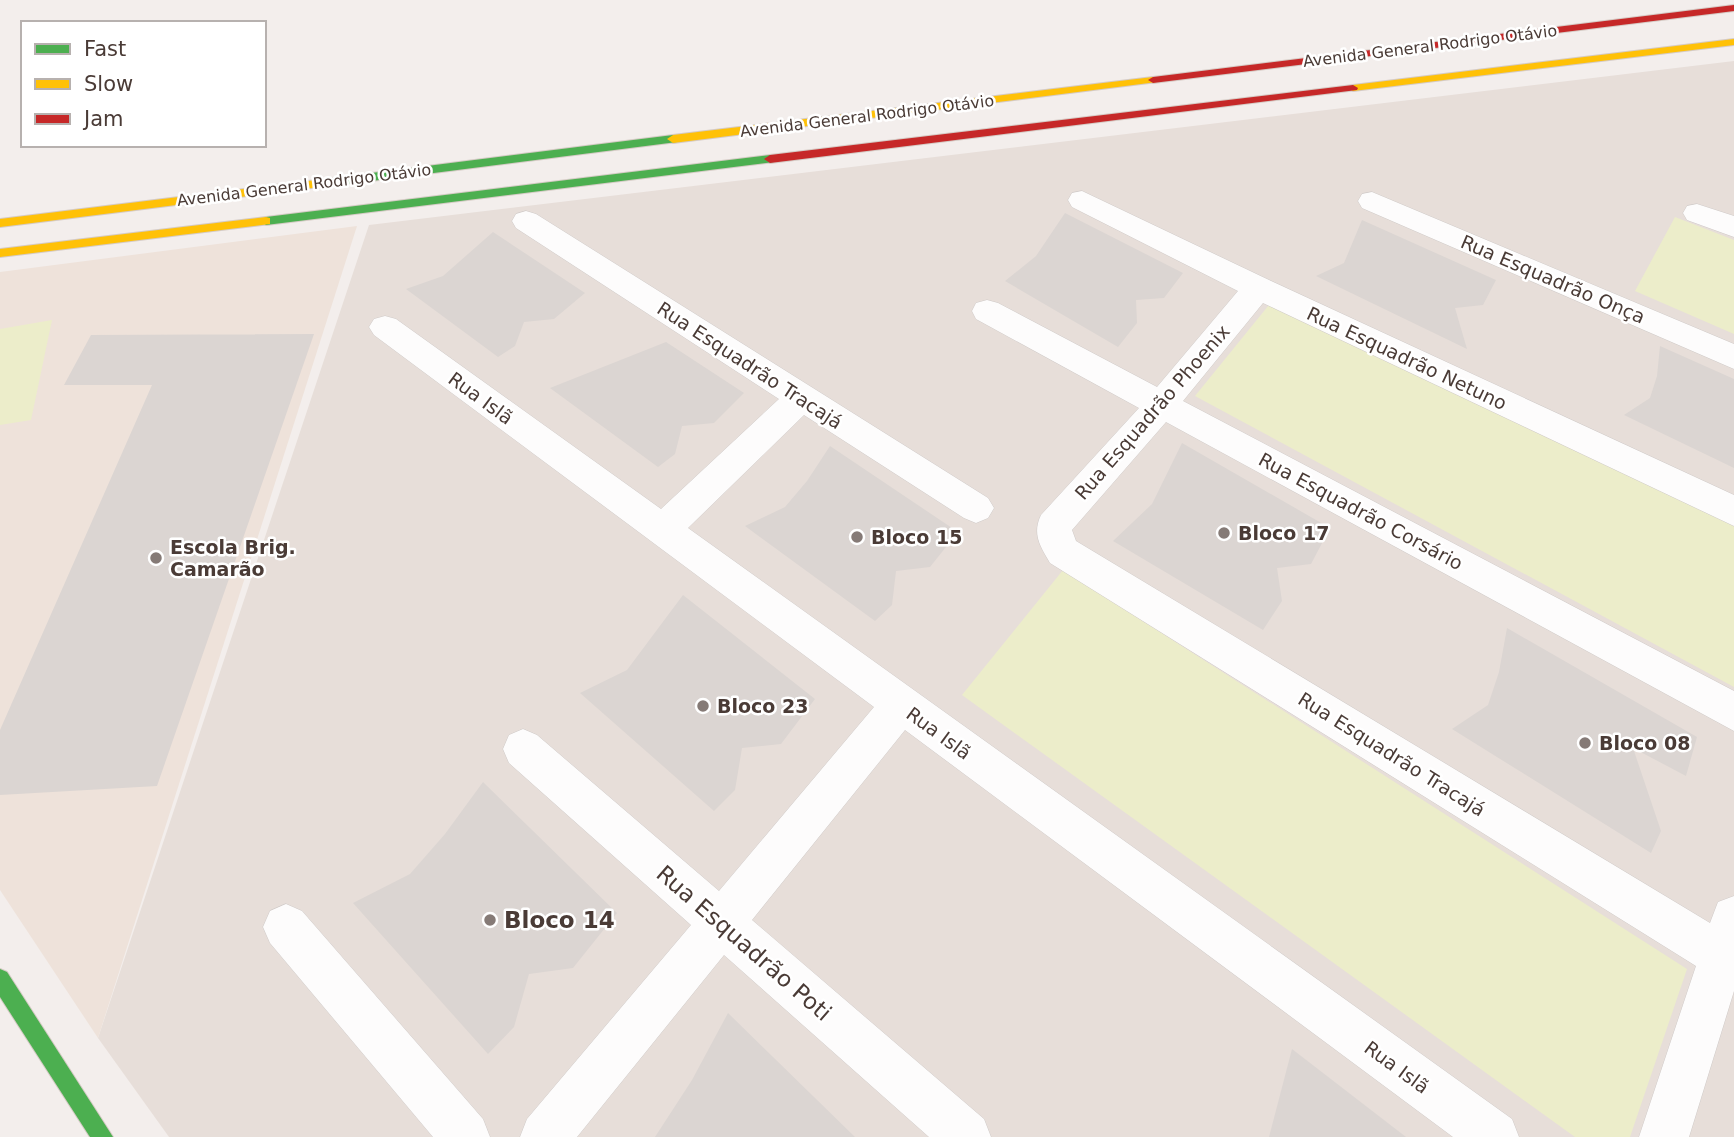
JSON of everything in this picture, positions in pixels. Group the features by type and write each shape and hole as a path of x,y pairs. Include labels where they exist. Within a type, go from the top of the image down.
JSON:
{"street":[{"name":"Avenida General Rodrigo Otávio","path":"1,227 1734,8"},
{"name":"Avenida General Rodrigo Otávio","path":"0,253 1734,42"},
{"path":"1020,97 1031,128"},
{"name":"Rua Esquadrão Netuno","path":"1082,200 1258,288 1734,511"},
{"name":"Rua Esquadrão Onça","path":"1372,201 1734,357"},
{"path":"1697,213 1734,227"},
{"name":"Rua Esquadrão Tracajá","path":"526,221 976,508"},
{"name":"Rua Esquadrão Phoenix","path":"1055,539 1054,526 1163,404 1258,288"},
{"name":"Rua Esquadrão Corsário","path":"987,311 1734,712"},
{"name":"Rua Islã","path":"385,327 1494,1137"},
{"path":"662,530 801,398"},
{"name":"Rua Esquadrão Tracajá","path":"1055,539 1063,552 1074,559 1730,946"},
{"path":"545,1137 901,705"},
{"name":"Rua Esquadrão Poti","path":"523,749 965,1137"},
{"path":"286,927 465,1137"},
{"path":"1664,1137 1730,946"},
{"path":"0,979 102,1137"}],"shaded area":[{"path":"1734,61 1734,1137 169,1137 98,1038 369,225"},
{"path":"357,226 98,1038 0,890 0,272"}],"green space":[{"path":"1675,217 1734,240 1734,334 1635,291"},
{"path":"1278,294 1734,515 1734,687 1195,396"},
{"path":"52,320 31,420 0,425 0,329"},
{"path":"1063,570 1687,969 1630,1137 1575,1137 962,695"}],"building":[{"path":"1065,213 1183,273 1164,298 1136,300 1137,323 1118,347 1005,281 1036,256"},
{"path":"1362,220 1496,280 1483,305 1455,308 1467,349 1316,276 1344,263"},
{"path":"493,232 585,293 554,319 524,322 515,346 498,357 406,289 443,276"},
{"name":"Escola Brig. Camarão","path":"314,334 157,786 0,795 0,730 152,385 64,385 91,335"},
{"path":"666,342 744,393 714,423 682,426 675,454 658,467 550,388"},
{"path":"1660,346 1734,379 1734,468 1624,415 1650,398 1657,376"},
{"name":"Bloco 17","path":"1182,443 1330,528 1311,564 1277,568 1282,601 1263,630 1113,541 1152,504"},
{"name":"Bloco 15","path":"830,446 958,532 930,567 896,571 892,605 875,621 745,526 785,507 807,481"},
{"name":"Bloco 23","path":"683,595 815,699 781,744 742,748 735,790 714,811 580,693 627,670"},
{"name":"Bloco 08","path":"1507,628 1697,737 1686,776 1633,748 1661,831 1651,853 1452,729 1488,705 1499,672"},
{"name":"Bloco 14","path":"483,782 617,913 573,968 529,974 514,1027 488,1054 353,903 410,874 445,834"},
{"path":"728,1013 855,1137 655,1137 692,1080"},
{"path":"1292,1049 1406,1137 1269,1137"}],"traffic: fast":[{"path":"332,182 673,139"},
{"path":"266,221 770,159"},
{"path":"0,979 102,1137"}],"traffic: slow":[{"path":"1353,88 1734,42"},
{"path":"673,139 1153,80"},
{"path":"0,223 332,182"},
{"path":"0,253 266,221"}],"traffic: jam":[{"path":"1153,80 1734,8"},
{"path":"770,159 1353,88"}],"place":[{"name":"Bloco 17","path":"1224,533"},
{"name":"Bloco 15","path":"857,537"},
{"name":"Escola Brig. Camarão","path":"156,558"},
{"name":"Bloco 23","path":"703,706"},
{"name":"Bloco 08","path":"1585,743"},
{"name":"Bloco 14","path":"490,920"}]}
